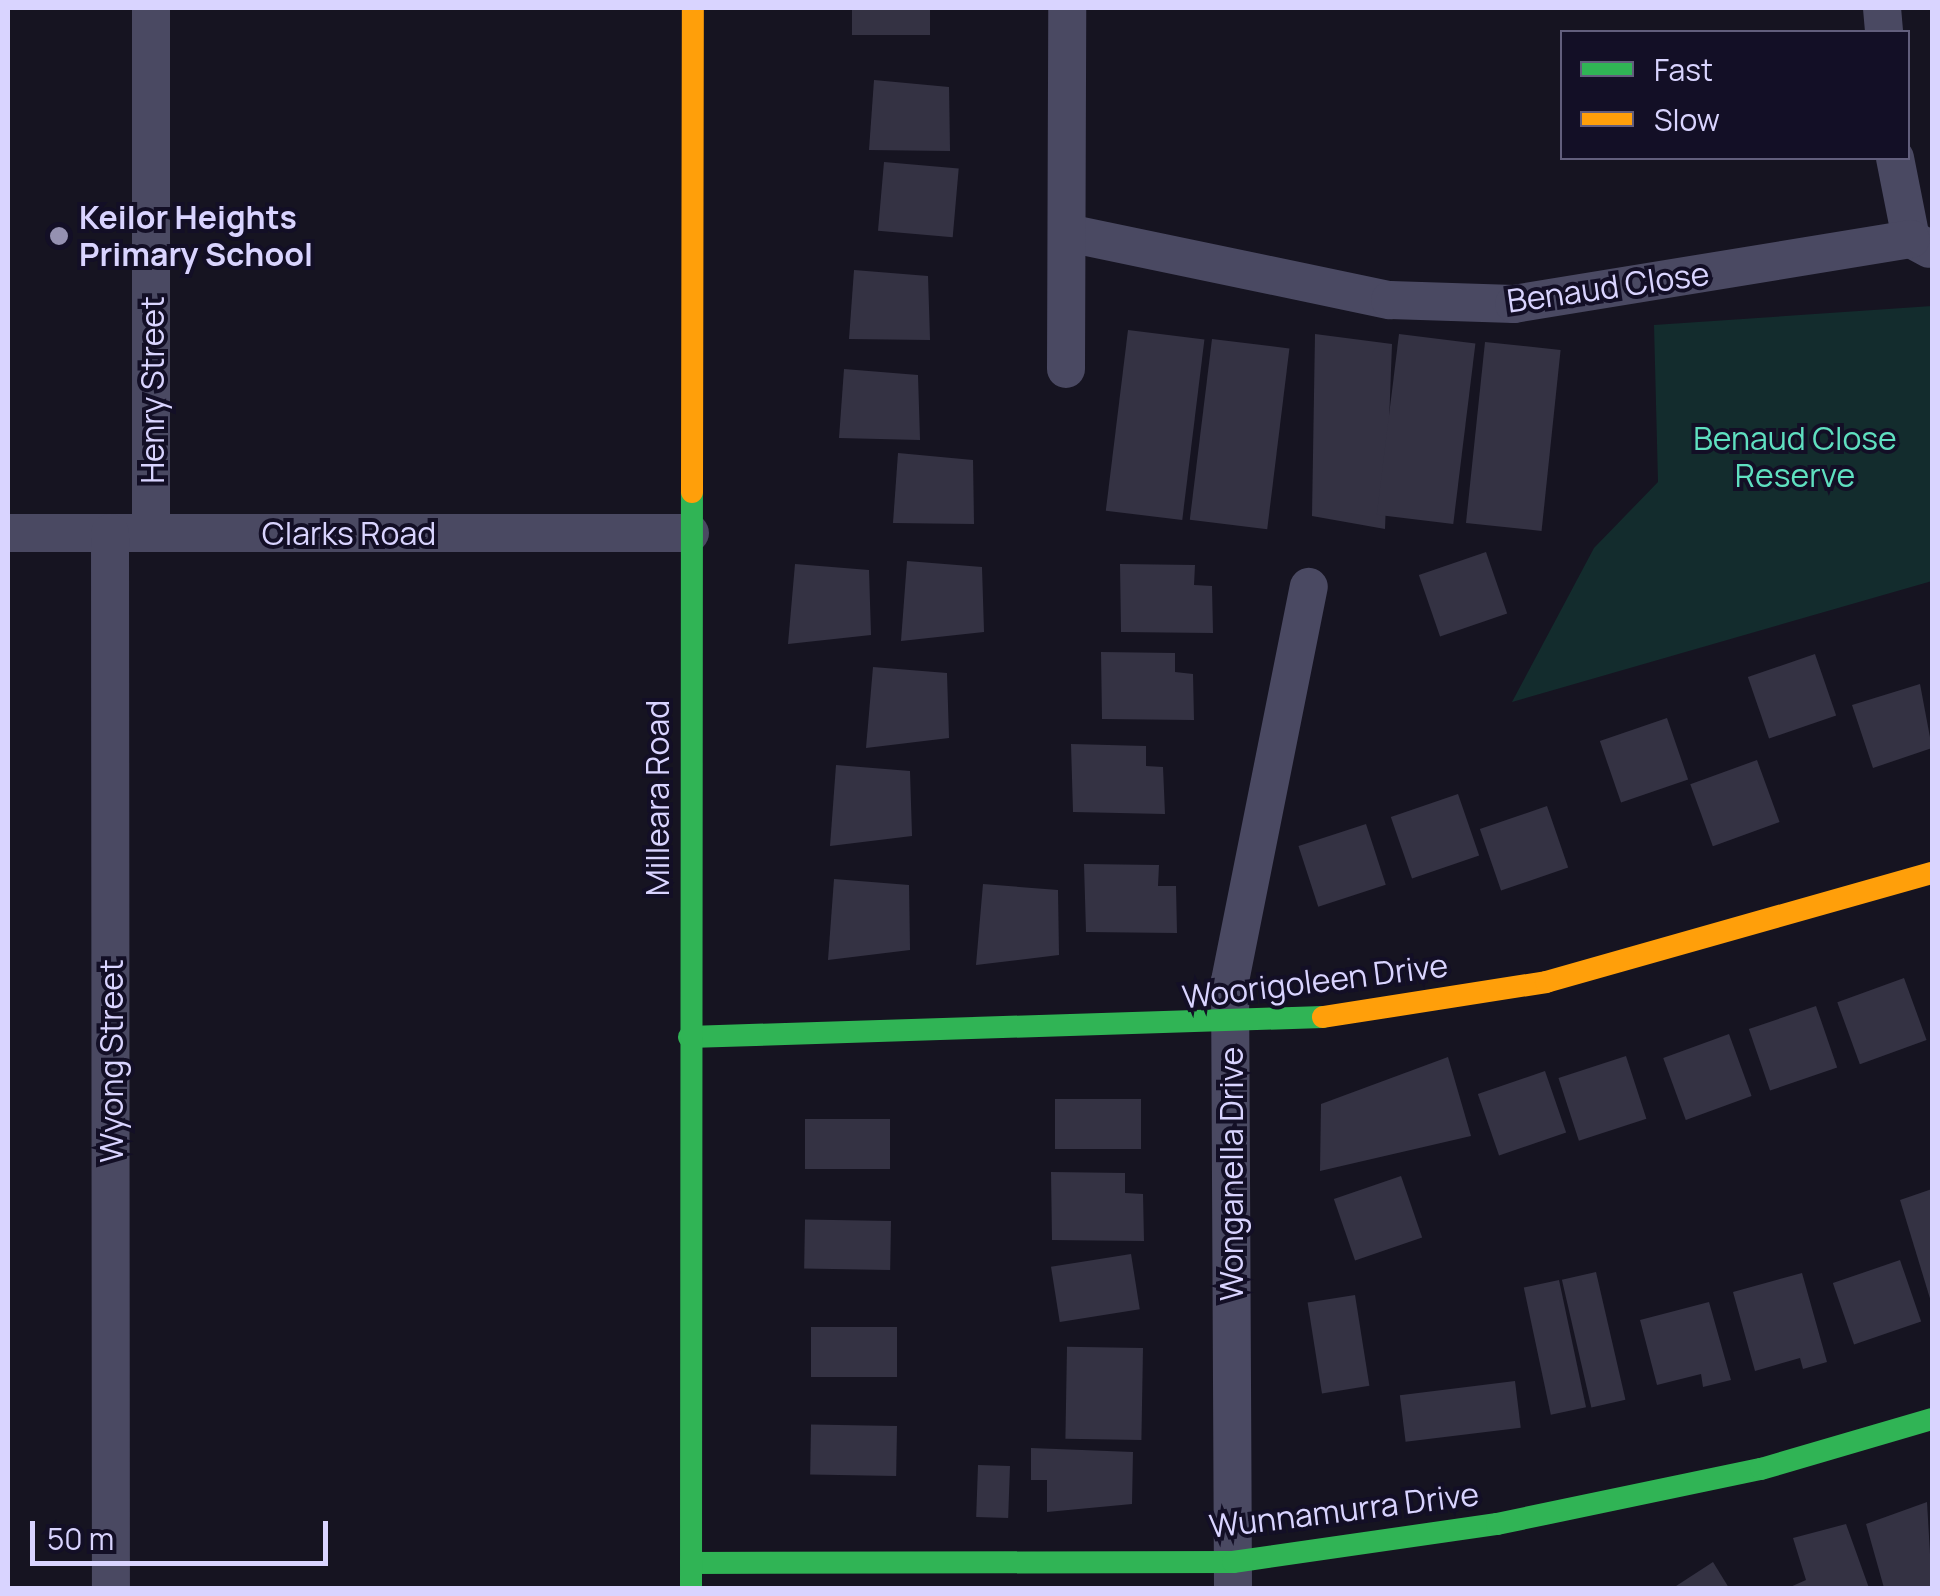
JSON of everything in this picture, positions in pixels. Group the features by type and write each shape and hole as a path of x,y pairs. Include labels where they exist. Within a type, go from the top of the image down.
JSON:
{"street":[{"name":"Henry Street","path":"150,8 152,533"},
{"name":"Milleara Road","path":"690,1588 693,8"},
{"path":"1066,369 1068,8"},
{"path":"1896,160 1922,245"},
{"name":"Benaud Close","path":"1068,233 1390,300 1514,304 1922,245"},
{"name":"Clarks Road","path":"8,533 690,533"},
{"name":"Wyong Street","path":"110,533 112,1588"},
{"name":"Wonganella Drive","path":"1233,1575 1230,981 1308,587"},
{"name":"Woorigoleen Drive","path":"690,1036 1230,1030 1546,982 1932,873"},
{"name":"Wunnamurra Drive","path":"690,1563 1233,1575 1761,1469 1932,1419"}],"green space":[{"name":"Benaud Close Reserve","path":"1932,306 1932,581 1512,702 1594,548 1658,482 1654,325"}],"building":[{"path":"852,8 930,8 930,35 852,35"},
{"path":"874,80 949,87 950,151 869,150"},
{"path":"884,162 959,169 953,237 878,231"},
{"path":"854,270 928,276 930,340 849,339"},
{"path":"1128,330 1204,339 1182,520 1106,511"},
{"path":"1315,334 1392,344 1385,529 1312,516"},
{"path":"1399,334 1475,343 1453,524 1377,515"},
{"path":"1212,339 1289,349 1267,529 1190,520"},
{"path":"1485,342 1561,350 1542,531 1466,523"},
{"path":"844,369 918,375 920,440 839,438"},
{"path":"898,453 973,460 974,524 893,523"},
{"path":"1486,552 1507,613 1440,637 1419,575"},
{"path":"907,561 982,567 984,632 901,641"},
{"path":"795,564 869,570 871,635 788,644"},
{"path":"1120,564 1195,565 1194,585 1212,586 1213,633 1121,632"},
{"path":"1101,652 1175,653 1175,672 1193,674 1194,720 1102,719"},
{"path":"1815,654 1836,715 1769,739 1748,677"},
{"path":"873,667 947,673 949,738 866,748"},
{"path":"1920,684 1932,748 1873,768 1852,705"},
{"path":"1667,718 1688,779 1621,803 1600,741"},
{"path":"1071,744 1146,746 1146,766 1163,767 1165,814 1073,812"},
{"path":"1757,760 1780,822 1713,846 1690,784"},
{"path":"836,765 910,771 912,836 830,846"},
{"path":"1458,794 1479,855 1412,879 1391,817"},
{"path":"1547,806 1568,867 1501,891 1480,829"},
{"path":"1366,824 1386,885 1318,907 1298,846"},
{"path":"1084,864 1159,865 1158,886 1176,886 1177,933 1086,932"},
{"path":"834,879 909,885 910,950 828,960"},
{"path":"983,884 1058,890 1059,955 976,965"},
{"path":"1904,978 1927,1040 1860,1064 1837,1002"},
{"path":"1816,1006 1837,1067 1770,1091 1749,1029"},
{"path":"1729,1034 1752,1096 1686,1120 1663,1058"},
{"path":"1626,1056 1646,1119 1579,1141 1558,1078"},
{"path":"1448,1057 1471,1136 1320,1171 1321,1104"},
{"path":"1545,1071 1566,1132 1499,1156 1478,1094"},
{"path":"1055,1099 1141,1099 1141,1149 1055,1149"},
{"path":"805,1119 890,1119 890,1169 805,1169"},
{"path":"1051,1172 1125,1173 1125,1193 1143,1194 1144,1241 1052,1240"},
{"path":"1401,1176 1422,1237 1355,1261 1334,1199"},
{"path":"1932,1189 1932,1305 1900,1200"},
{"path":"805,1219 891,1221 890,1270 804,1268"},
{"path":"1131,1254 1140,1309 1060,1322 1051,1267"},
{"path":"1900,1260 1921,1321 1854,1345 1833,1283"},
{"path":"1596,1272 1625,1400 1591,1408 1562,1280"},
{"path":"1802,1273 1827,1362 1803,1369 1800,1358 1755,1371 1733,1292"},
{"path":"1559,1280 1586,1407 1551,1415 1524,1287"},
{"path":"1355,1295 1369,1386 1322,1393 1308,1303"},
{"path":"1709,1302 1731,1380 1703,1387 1701,1374 1657,1385 1640,1320"},
{"path":"811,1327 897,1327 897,1377 811,1377"},
{"path":"1067,1347 1143,1348 1141,1440 1065,1439"},
{"path":"1515,1381 1521,1428 1406,1442 1400,1395"},
{"path":"811,1424 897,1426 896,1476 810,1474"},
{"path":"1031,1448 1133,1452 1132,1504 1047,1512 1047,1480 1031,1480"},
{"path":"978,1465 1010,1466 1008,1518 976,1517"},
{"path":"1927,1502 1932,1588 1884,1588 1866,1524"},
{"path":"1846,1524 1869,1588 1788,1588 1806,1580 1793,1538"},
{"path":"1713,1562 1729,1588 1673,1588"}],"traffic: fast":[{"path":"691,1588 692,492"},
{"path":"689,1037 1323,1017"},
{"path":"691,1563 1233,1562 1497,1524 1761,1469 1932,1419"}],"traffic: slow":[{"path":"692,492 693,8"},
{"path":"1323,1017 1546,982 1932,873"}],"place":[{"name":"Keilor Heights Primary School","path":"59,236"}]}
